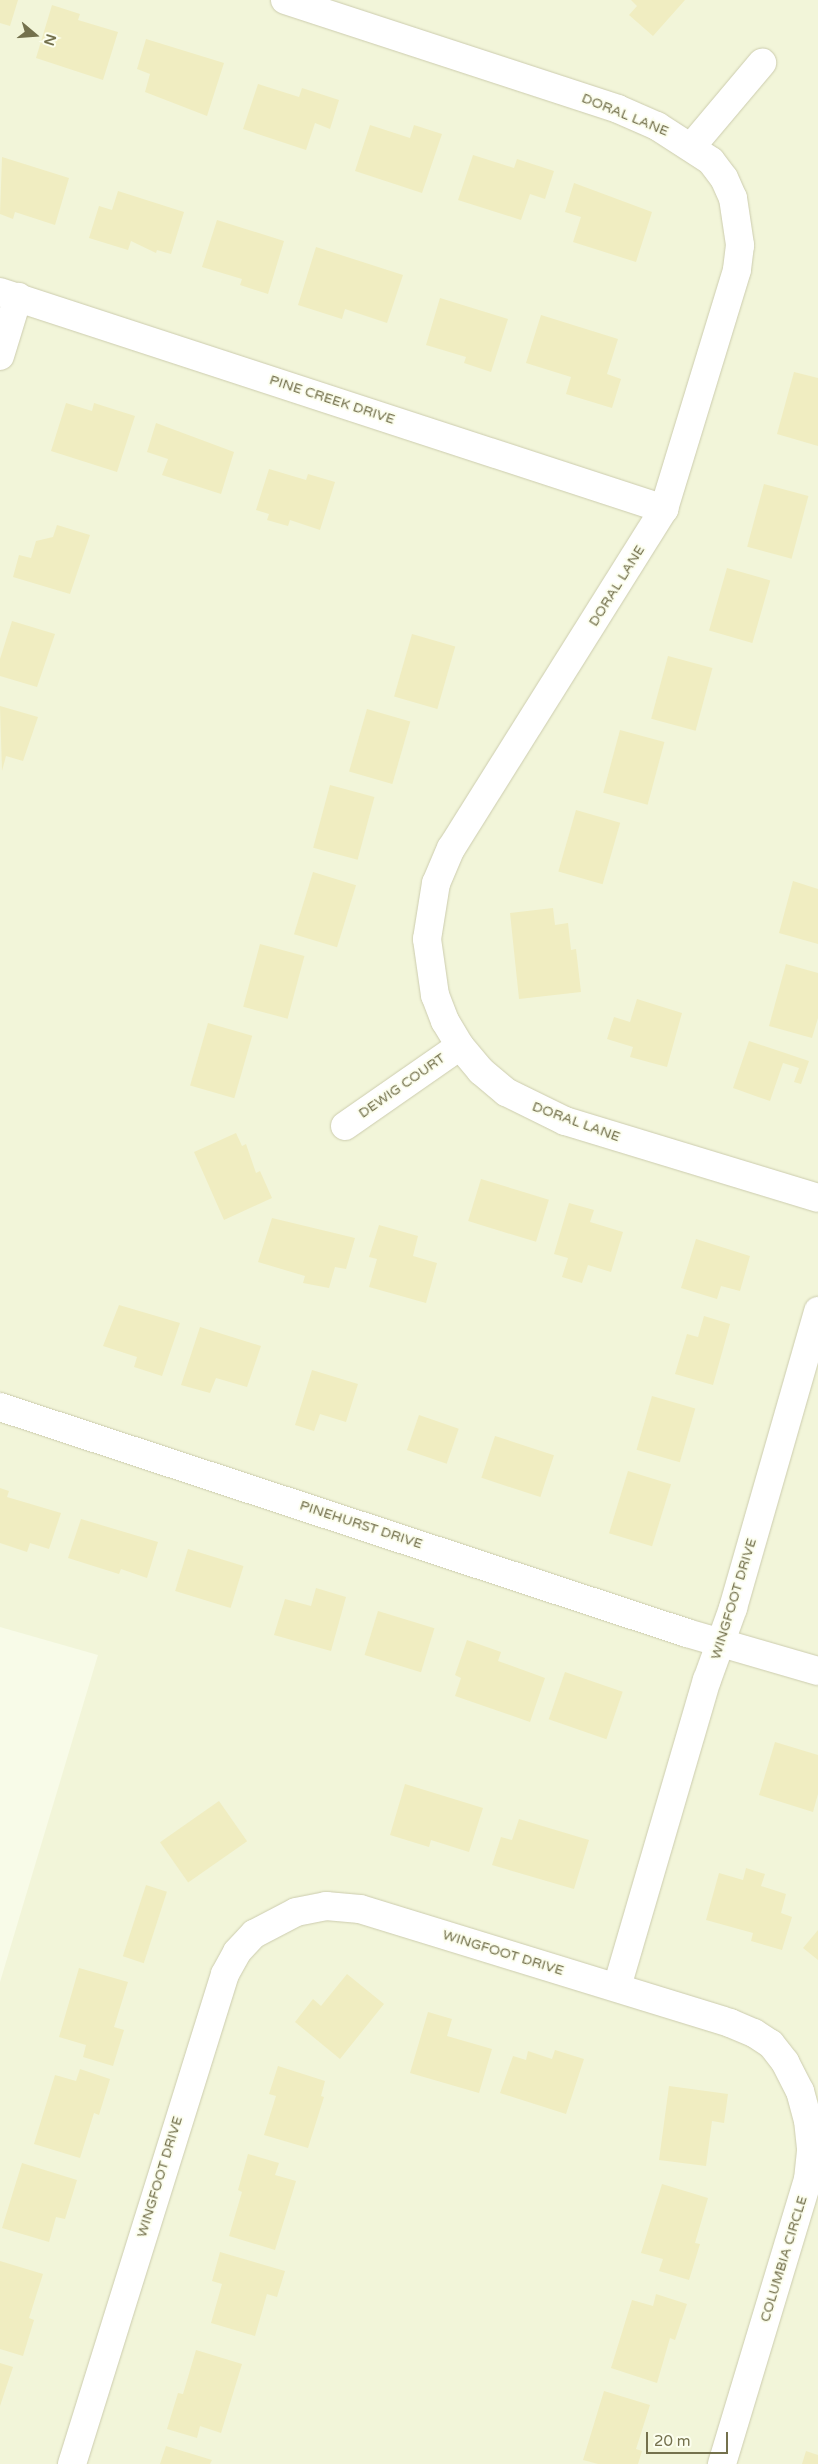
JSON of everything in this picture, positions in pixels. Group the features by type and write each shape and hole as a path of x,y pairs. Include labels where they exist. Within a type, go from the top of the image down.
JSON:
{"street":[{"name":"DORAL LANE","path":"285,0 315,5 618,109 657,126 692,146 711,161 724,178 739,220 740,245 737,270 664,509 451,848 436,884 426,939 429,968 442,1012 460,1046 482,1071 506,1092 535,1109 818,1198"},
{"path":"692,146 762,63"},
{"path":"0,356 9,294"},
{"name":"PINE CREEK DRIVE","path":"9,294 664,509"},
{"name":"DEWIG COURT","path":"345,1126 460,1046"},
{"name":"WINGFOOT DRIVE","path":"72,2464 215,1999 237,1952 254,1934 296,1912 326,1906 360,1909 617,1987 707,1680 722,1643 818,1311"},
{"name":"PINEHURST DRIVE","path":"0,1407 722,1643 818,1671"},
{"name":"COLUMBIA CIRCLE","path":"617,1987 754,2032 771,2044 785,2062 800,2091 808,2120 812,2151 808,2179 722,2464"}],"shaded area":[{"path":"0,0 818,0 818,2464 0,2464 0,1982 98,1655 0,1627"}],"building":[{"path":"0,0 18,0 10,26 0,23"},
{"path":"631,0 685,0 653,36 629,15 637,6"},
{"path":"52,5 80,14 78,20 118,32 103,80 36,58"},
{"path":"146,39 224,63 207,116 145,92 150,74 137,69"},
{"path":"258,84 299,97 302,88 339,100 330,129 315,123 306,150 243,129"},
{"path":"370,125 410,138 414,125 442,134 422,193 355,171"},
{"path":"473,155 514,168 517,159 554,171 545,199 530,194 521,220 458,200"},
{"path":"2,157 69,178 55,225 15,212 13,219 0,214"},
{"path":"574,183 652,212 636,262 573,242 581,217 565,212"},
{"path":"118,191 184,212 171,254 157,250 156,253 131,241 128,250 89,238 99,206 112,210"},
{"path":"217,220 284,241 268,294 240,285 242,279 202,267"},
{"path":"316,247 403,275 387,323 345,309 342,319 298,305"},
{"path":"440,298 508,319 491,372 464,363 466,357 426,345"},
{"path":"541,315 618,339 607,374 621,379 612,408 566,394 571,377 526,363"},
{"path":"794,372 818,378 818,446 777,434"},
{"path":"66,403 92,411 94,403 135,416 117,472 51,451"},
{"path":"156,423 234,452 221,494 162,475 168,459 147,452"},
{"path":"269,469 306,480 308,474 335,482 320,530 290,520 288,526 267,520 269,514 256,510"},
{"path":"764,484 808,496 792,559 747,547"},
{"path":"57,525 90,535 70,594 13,577 19,555 31,558 36,541 53,537"},
{"path":"727,568 770,580 752,643 709,630"},
{"path":"12,621 55,634 37,687 0,676 0,659"},
{"path":"412,634 455,646 437,709 394,696"},
{"path":"668,656 712,668 696,731 651,719"},
{"path":"0,706 38,717 23,761 6,756 2,771"},
{"path":"367,709 410,721 392,784 349,771"},
{"path":"620,730 664,742 648,805 603,793"},
{"path":"330,785 374,797 358,860 313,848"},
{"path":"576,810 620,823 603,884 558,872"},
{"path":"313,872 356,885 337,947 294,934"},
{"path":"793,881 818,889 818,944 779,933"},
{"path":"553,908 555,925 568,923 571,950 576,949 581,992 519,999 510,913"},
{"path":"260,944 304,956 288,1019 243,1007"},
{"path":"786,964 818,973 818,1018 812,1038 769,1026"},
{"path":"637,999 682,1013 667,1067 630,1057 633,1047 607,1039 614,1017 630,1022"},
{"path":"208,1023 252,1036 234,1098 190,1085"},
{"path":"749,1041 809,1061 801,1084 794,1082 799,1068 783,1063 770,1101 733,1088"},
{"path":"236,1133 242,1146 246,1144 256,1173 260,1171 272,1198 224,1220 194,1152"},
{"path":"481,1179 549,1200 536,1242 468,1221"},
{"path":"569,1203 594,1210 590,1222 623,1232 611,1272 588,1265 582,1283 562,1277 568,1258 554,1254"},
{"path":"272,1218 355,1238 346,1269 335,1267 329,1288 303,1283 305,1276 258,1262"},
{"path":"379,1225 418,1236 413,1256 437,1263 426,1303 369,1287 377,1259 369,1257"},
{"path":"696,1239 750,1256 740,1291 721,1286 717,1299 681,1288"},
{"path":"119,1305 180,1323 162,1376 134,1367 137,1357 103,1346"},
{"path":"704,1316 730,1324 713,1385 675,1374 687,1334 698,1337"},
{"path":"200,1327 261,1346 247,1387 216,1378 210,1393 181,1385"},
{"path":"312,1370 358,1384 346,1422 320,1414 314,1431 295,1425"},
{"path":"652,1396 695,1408 680,1462 637,1450"},
{"path":"419,1415 459,1429 447,1464 407,1450"},
{"path":"495,1436 554,1455 540,1497 481,1478"},
{"path":"628,1471 671,1484 652,1546 609,1533"},
{"path":"0,1488 9,1491 7,1497 61,1513 49,1549 30,1543 27,1552 0,1543"},
{"path":"81,1519 158,1542 147,1578 121,1569 119,1574 68,1558"},
{"path":"188,1549 243,1566 231,1608 175,1591"},
{"path":"316,1588 346,1597 331,1651 274,1635 285,1599 311,1606"},
{"path":"378,1611 434,1628 421,1672 365,1655"},
{"path":"467,1640 501,1652 498,1661 545,1678 530,1722 455,1696 461,1678 455,1675"},
{"path":"565,1672 623,1692 606,1739 549,1719"},
{"path":"775,1742 818,1755 818,1794 813,1812 759,1795"},
{"path":"405,1784 483,1808 469,1852 431,1840 429,1847 390,1835"},
{"path":"219,1801 247,1841 188,1882 160,1842"},
{"path":"519,1819 589,1840 574,1889 492,1865 501,1837 512,1840"},
{"path":"746,1868 765,1874 761,1886 786,1894 781,1913 792,1917 782,1950 751,1941 753,1933 706,1920 719,1873 743,1880"},
{"path":"146,1885 167,1892 144,1963 123,1956"},
{"path":"818,1930 818,1960 803,1948"},
{"path":"79,1968 128,1982 114,2027 124,2030 113,2066 83,2057 86,2045 59,2037"},
{"path":"347,1974 384,2004 340,2059 295,2022 313,1999 321,2006"},
{"path":"428,2012 452,2019 447,2036 492,2049 479,2093 410,2073"},
{"path":"555,2050 584,2059 566,2114 500,2093 513,2056 526,2060 528,2051 552,2059"},
{"path":"278,2066 325,2081 321,2096 324,2097 308,2148 264,2135 276,2096 269,2094"},
{"path":"80,2069 110,2079 99,2115 94,2113 80,2158 34,2144 55,2075 76,2081"},
{"path":"669,2086 728,2094 724,2123 712,2121 706,2166 659,2160"},
{"path":"248,2154 279,2163 275,2175 296,2181 275,2250 229,2236 242,2192 238,2190"},
{"path":"22,2163 77,2180 65,2219 56,2217 49,2242 2,2228"},
{"path":"662,2184 708,2198 695,2243 700,2244 689,2280 659,2271 663,2259 641,2253"},
{"path":"220,2252 285,2271 277,2297 267,2294 255,2336 211,2323 222,2284 212,2281"},
{"path":"0,2261 43,2274 29,2318 34,2320 23,2356 0,2349"},
{"path":"656,2294 687,2304 675,2340 670,2338 657,2383 611,2368 632,2300 653,2306"},
{"path":"196,2350 242,2364 221,2433 200,2426 197,2438 167,2429 178,2393 183,2394"},
{"path":"0,2363 13,2367 0,2406"},
{"path":"604,2391 650,2405 636,2449 642,2451 638,2464 598,2464 583,2460"},
{"path":"166,2446 212,2460 210,2464 160,2464"},
{"path":"806,2451 818,2455 818,2464 802,2464"}]}
